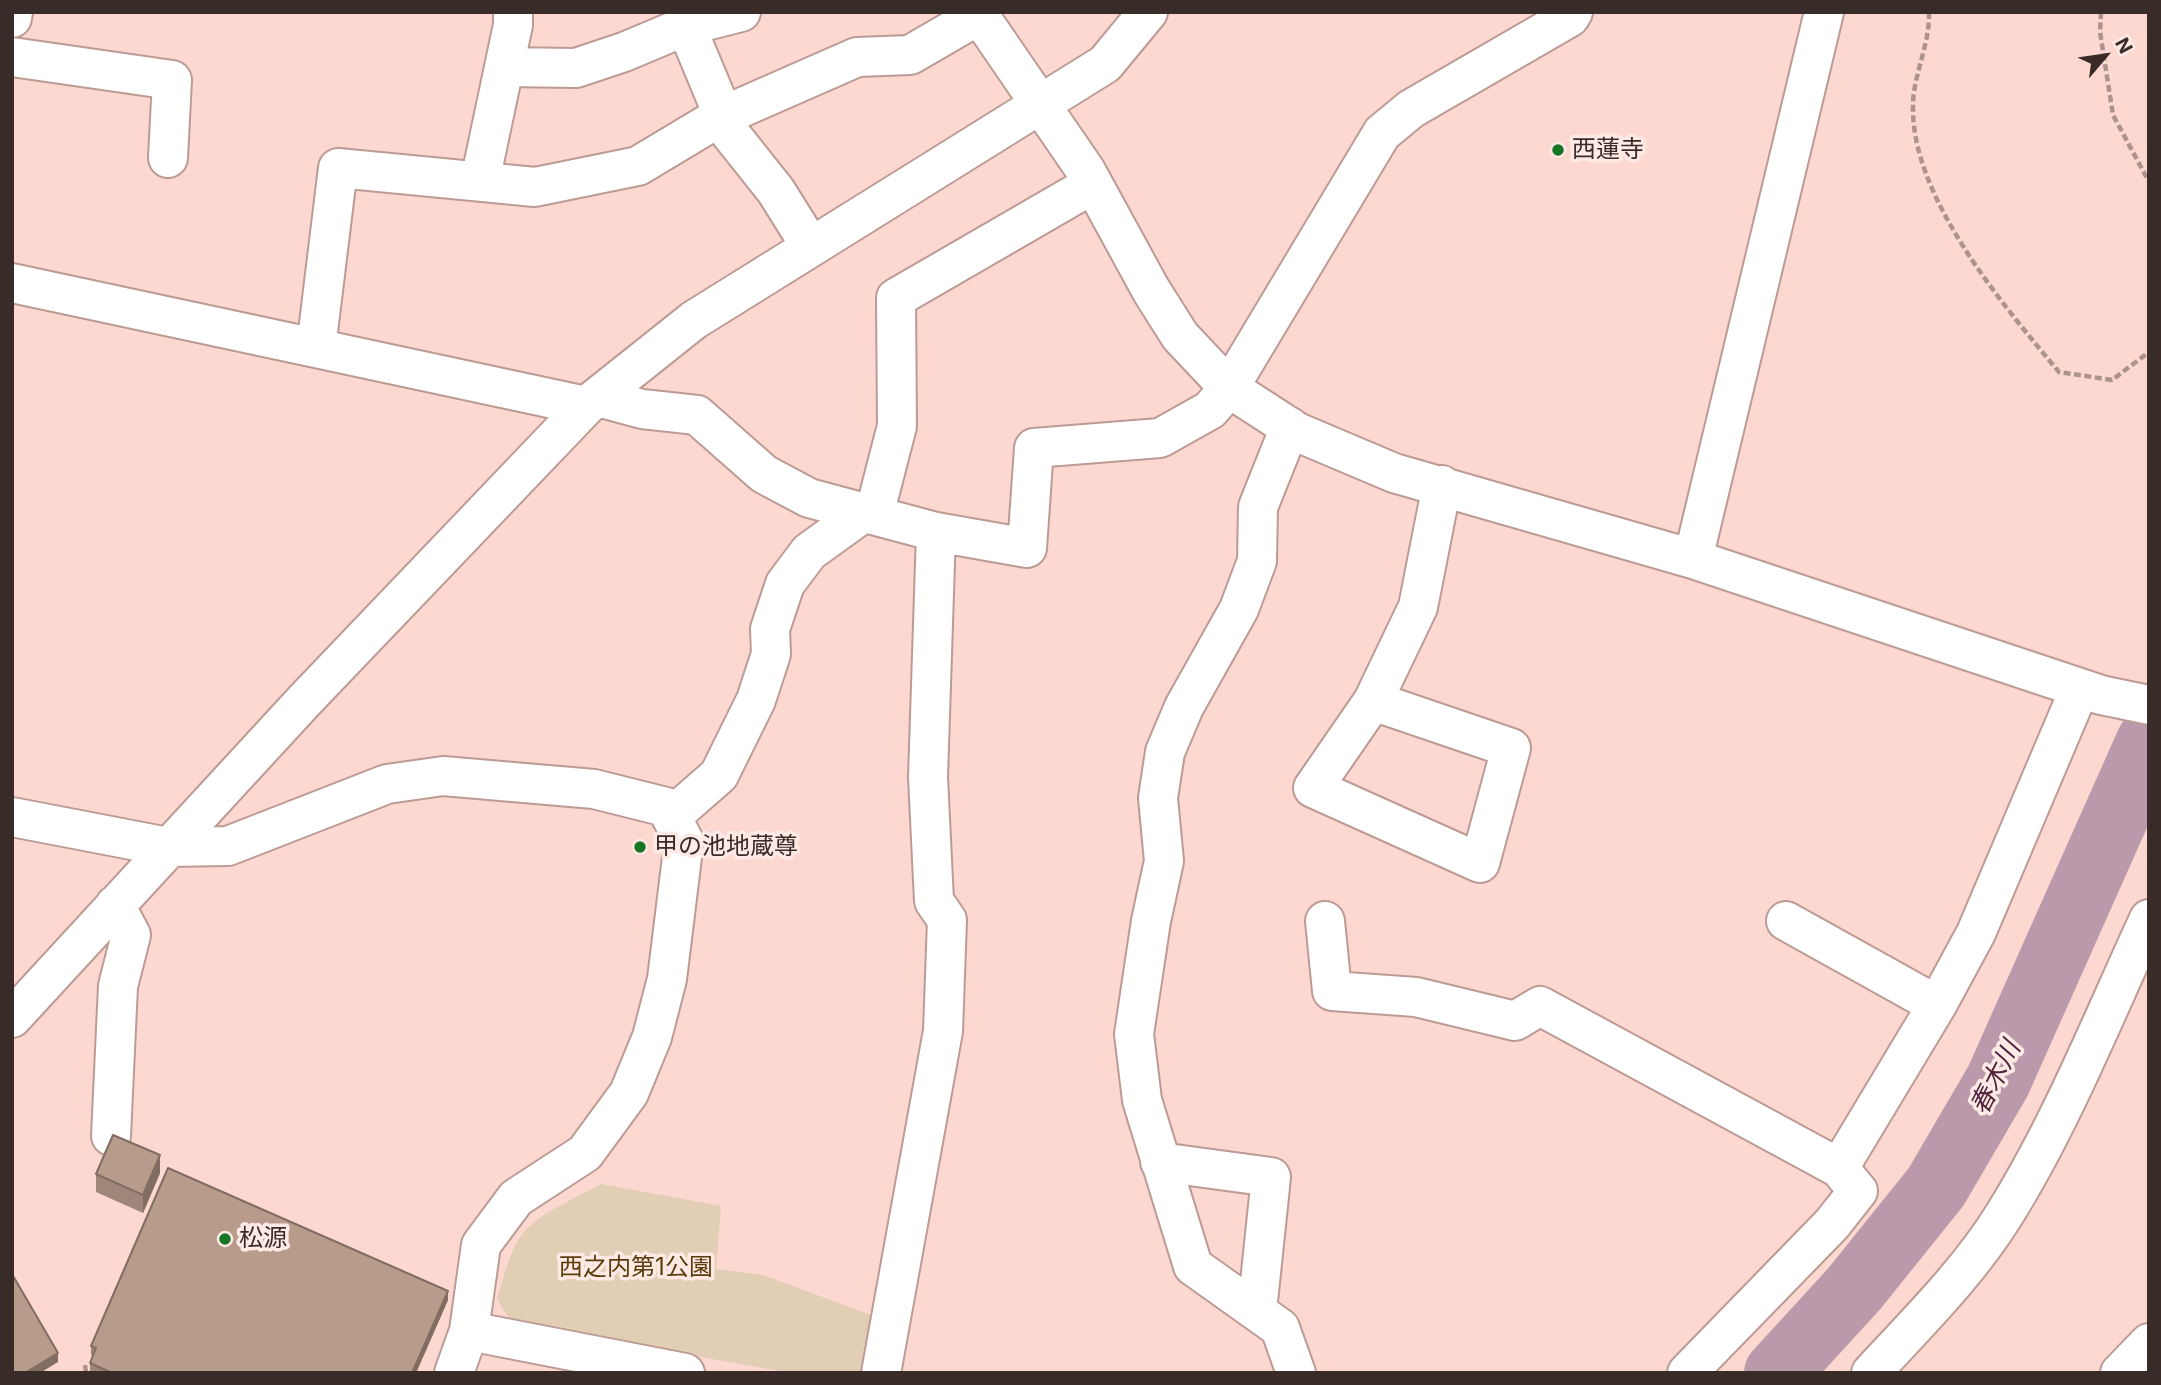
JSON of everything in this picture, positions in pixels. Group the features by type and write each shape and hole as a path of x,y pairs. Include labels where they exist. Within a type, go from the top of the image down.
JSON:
{"street":[{"path":"12,18 13,12"},
{"path":"480,181 513,12"},
{"path":"504,67 576,68 624,52 680,22 741,12"},
{"path":"12,1018 168,847 592,402 694,320 1105,64 1147,12"},
{"path":"12,283 316,348 592,402 697,415 764,474 809,498 936,532 1027,548 1034,448 1160,438 1210,410 1229,388 1382,133 1411,109 1570,17 1573,12"},
{"path":"1693,559 1824,12"},
{"path":"316,348 338,168 535,187 638,166 720,116 857,57 910,55 978,14 1093,184 1150,290 1180,336 1229,388 1290,427 1394,473 1693,559 2091,691 2149,705"},
{"path":"680,22 720,116 776,191 811,247"},
{"path":"12,57 172,80 168,158"},
{"path":"671,817 719,775 756,700 771,654 770,629 785,584 809,552 868,514 897,426 896,298 1093,184"},
{"path":"1290,427 1258,507 1257,561 1239,609 1184,707 1165,752 1158,798 1164,861 1151,921 1135,1034 1142,1100 1193,1266 1280,1328 1296,1373"},
{"path":"1373,701 1511,748 1480,863 1313,788 1373,701 1418,607 1442,485"},
{"path":"881,1373 943,1031 947,920 934,901 928,777 936,532"},
{"path":"1839,1168 1976,933 2091,691"},
{"path":"12,817 168,847 228,846 387,785 443,776 594,789 666,807 684,841 667,979 652,1037 629,1093 585,1153 516,1198 481,1245 469,1331 454,1373"},
{"path":"111,1136 118,986 131,935 115,905"},
{"path":"1871,1373 1943,1295 2003,1216 2059,1114 2149,919"},
{"path":"1325,920 1332,991 1416,997 1515,1021 1540,1006 1839,1168 1858,1191 1832,1224 1688,1373"},
{"path":"1786,921 1937,1004"},
{"path":"1160,1162 1271,1177 1256,1311"},
{"path":"469,1331 685,1373"},
{"path":"2120,1373 2149,1343"}],"path":[{"path":"1929,12 1929,27 1913,106 1923,172 1984,277 2059,372 2112,380 2149,352"},
{"path":"2101,12 2100,32 2113,115 2149,182"},
{"path":"85,1365 86,1373"}],"green space":[{"name":"西之内第1公園","path":"601,1184 721,1206 716,1269 763,1275 879,1318 868,1373 790,1373 512,1323 497,1299 510,1256 518,1240 540,1218"}],"building":[{"path":"113,1135 160,1155 143,1195 96,1174"},
{"name":"松源","path":"168,1168 448,1291 412,1373 112,1373 90,1363 96,1348 91,1346"},
{"path":"12,1274 58,1353 25,1373 12,1373"}],"waterway":[{"name":"春木川","path":"1777,1373 1854,1289 1936,1187 1998,1081 2149,742"},
{"path":"2138,768 2149,773"}],"place":[{"name":"西蓮寺","path":"1558,150"},
{"name":"甲の池地蔵尊","path":"640,847"},
{"name":"松源","path":"225,1239"}]}
